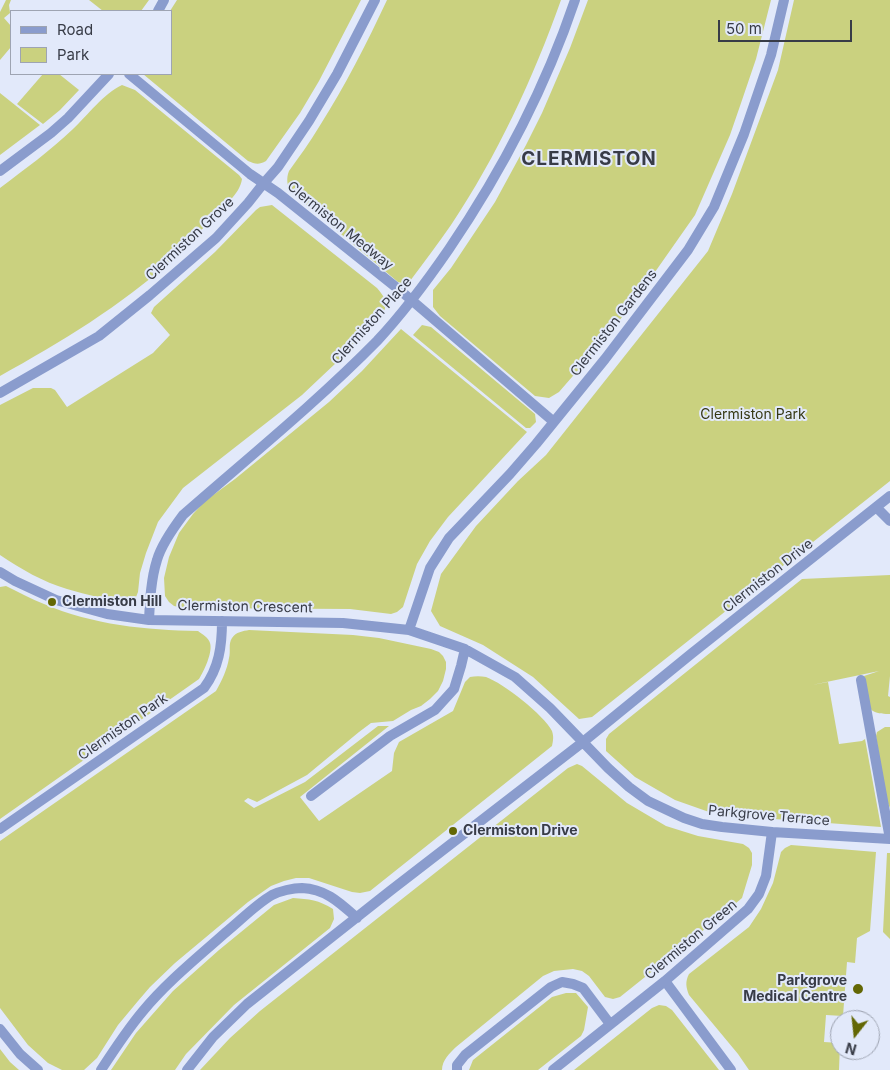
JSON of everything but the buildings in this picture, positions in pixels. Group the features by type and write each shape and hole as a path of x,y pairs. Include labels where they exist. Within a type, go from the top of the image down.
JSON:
{"street":[{"name":"Clermiston Grove","path":"0,393 99,336 216,238 248,204 278,167 309,121 337,74 375,0"},
{"name":"Clermiston Place","path":"149,620 157,559 172,530 183,515 328,388 377,340 411,301 467,222 509,153 534,103 564,33 575,0"},
{"name":"Clermiston Gardens","path":"409,630 430,568 449,538 510,474 606,359 688,250 714,207 744,134 768,63 784,0"},
{"path":"0,170 51,133 68,118 108,75"},
{"name":"Clermiston Medway","path":"131,75 263,184 278,193 402,292 554,422"},
{"name":"Clermiston Drive","path":"187,1070 213,1037 247,1004 397,885 583,742 890,496"},
{"path":"877,508 890,522"},
{"name":"Clermiston Crescent","path":"0,572 56,600 107,614 149,620 343,623 409,630 465,649 515,677 550,708 583,742"},
{"name":"Clermiston Park","path":"0,829 204,688 212,678 217,664 222,620"},
{"path":"311,796 390,736 435,710 454,689 465,649"},
{"path":"861,680 890,839"},
{"name":"Parkgrove Terrace","path":"583,742 629,787 664,810 702,824 772,832 890,839"},
{"name":"Clermiston Green","path":"553,1070 665,981 748,909 759,894 766,876 772,832"},
{"path":"101,1070 126,1032 167,985 254,909 273,895 290,889 303,888 320,892 336,899 357,918"},
{"path":"665,981 731,1070"},
{"path":"457,1070 457,1065 465,1055 551,987 562,982 584,988 610,1024"},
{"path":"0,1029 20,1054 38,1070"}],"green space":[{"path":"6,0 11,0 9,5 10,13 4,18 10,25 10,48 0,60 0,12"},
{"path":"89,0 149,0 142,10 102,10"},
{"path":"177,0 361,0 319,81 300,113 266,161 257,164 248,161 144,75 172,75 171,10"},
{"path":"387,0 561,0 526,88 484,172 451,225 407,284 398,282 291,192 287,182 289,171 338,96"},
{"path":"588,0 771,0 756,59 730,135 695,215 611,332 559,392 549,398 535,396 440,316 433,307 433,290 451,268 495,202 526,145 570,48"},
{"name":"Clermiston Park","path":"794,0 890,0 890,481 592,717 579,719 533,677 483,645 440,626 431,611 441,574 476,526 518,481 546,455 708,251 732,194 778,70"},
{"path":"42,75 60,75 79,90 43,124 17,104"},
{"path":"122,85 135,90 239,175 242,179 241,185 226,205 178,254 133,292 90,322 0,376 0,188 55,145 102,99"},
{"path":"0,93 40,125 0,155"},
{"path":"272,205 377,288 385,300 386,306 383,313 337,362 302,395 183,488 158,522 140,573 138,592 134,602 128,604 49,583 0,555 0,405 33,388 51,388 55,390 67,407 153,353 170,335 151,313 154,307 215,252 256,210 260,207"},
{"path":"422,325 431,327 535,414 536,422 530,428 526,428 413,335"},
{"path":"401,329 527,432 448,517 430,541 417,564 403,607 391,614 350,609 184,608 174,606 169,602 165,596 164,578 169,557 179,533 193,514 205,501 235,479 329,402 362,371"},
{"path":"890,575 890,676 888,696 890,697 890,714 873,711 867,700 864,676 879,671 812,685 828,682 839,744 865,739 881,827 748,817 709,812 675,800 635,777 606,751 606,739 609,734 802,579"},
{"path":"6,586 34,600 63,611 101,622 139,628 198,631 208,639 211,647 208,661 199,679 0,819 0,587"},
{"path":"242,631 379,638 431,649 439,652 446,662 443,681 438,691 421,706 393,721 371,723 307,775 257,802 248,798 244,801 254,808 305,782 378,726 389,726 300,797 319,821 392,771 394,753 399,742 453,711 465,682 470,677 486,677 493,680 522,700 548,724 552,731 552,746 370,891 352,892 309,878 296,878 271,886 248,902 175,963 150,987 118,1025 97,1058 84,1070 62,1070 48,1063 28,1045 0,1008 0,841 216,691 227,667 232,638"},
{"path":"885,727 890,727 890,808 886,799 876,736 877,732"},
{"path":"577,764 627,803 666,826 698,836 743,844 749,848 752,853 752,865 742,898 620,997 613,999 605,997 589,976 582,971 573,969 554,971 543,976 456,1047 445,1060 442,1070 200,1070 230,1038 260,1011 568,768"},
{"path":"791,845 876,852 870,931 857,938 855,963 847,962 843,1010 830,1010 830,1015 826,1015 824,1042 830,1042 830,1060 839,1060 839,1070 749,1070 689,995 687,987 689,974 749,927 761,909 773,883 781,852"},
{"path":"887,853 890,853 890,939 883,932"},
{"path":"293,898 314,900 333,909 334,919 330,928 234,1005 186,1054 175,1070 111,1070 136,1033 173,991 274,905"},
{"path":"566,993 576,993 588,1007 584,1030 581,1036 538,1070 469,1070 473,1060 552,997"},
{"path":"659,1005 666,1006 672,1010 719,1070 574,1070 652,1008"},
{"path":"0,1049 10,1062 19,1070 0,1070"}],"place":[{"name":"Clermiston Hill","path":"52,602"},
{"name":"Clermiston Drive","path":"453,831"},
{"name":"Parkgrove Medical Centre","path":"858,989"}],"district":[{"name":"CLERMISTON","path":"589,159"}]}
